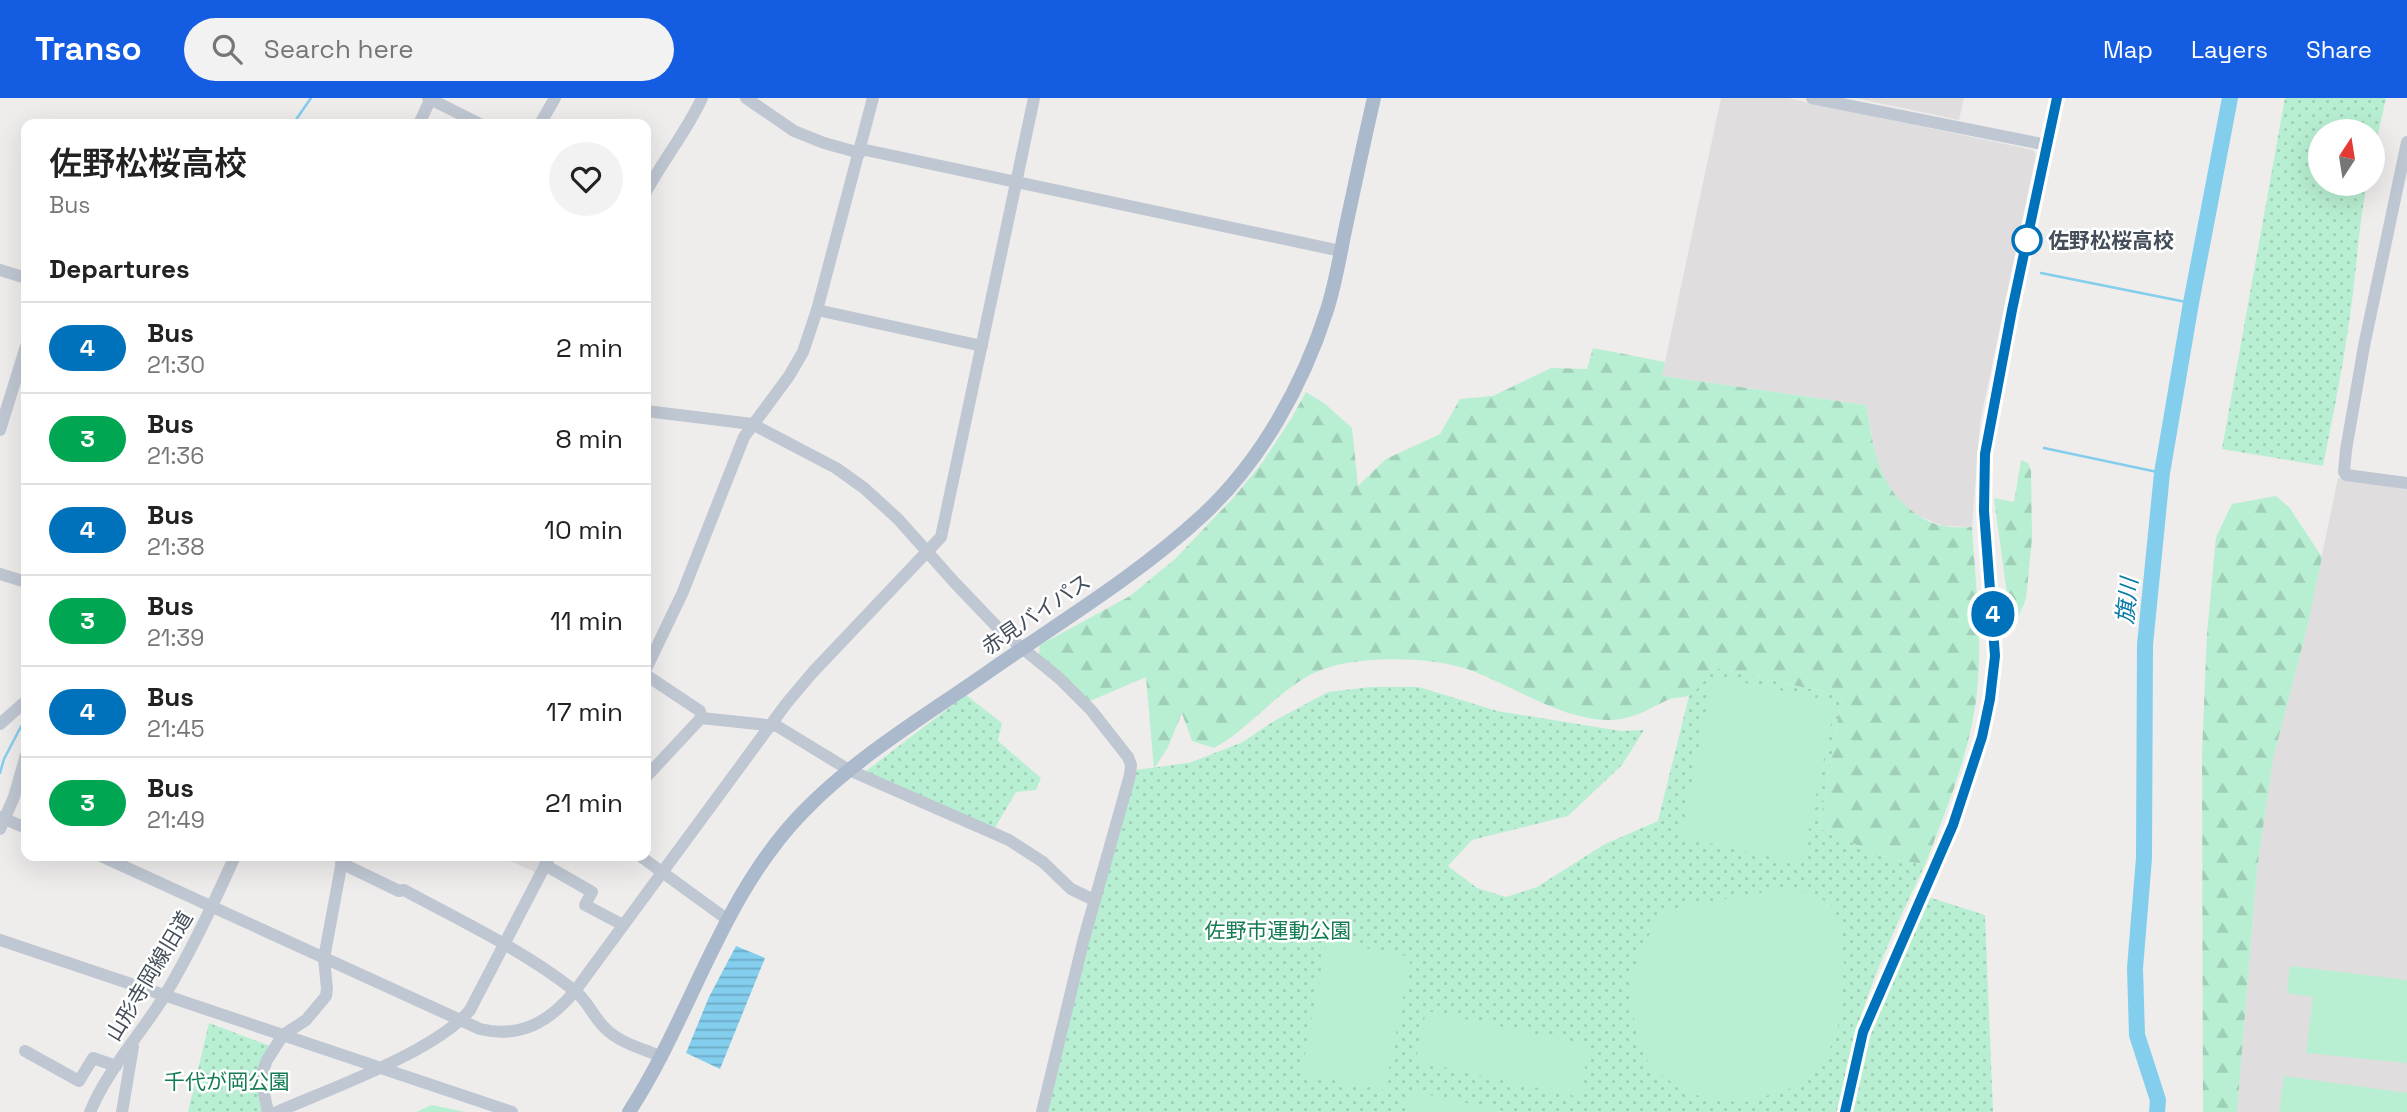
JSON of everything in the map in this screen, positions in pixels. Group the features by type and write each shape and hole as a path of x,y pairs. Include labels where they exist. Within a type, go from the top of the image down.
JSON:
{"main road":[{"name":"赤見バイパス","path":"629,1112 662,1057 728,920 750,881 775,844 803,811 849,770 1161,551 1206,512 1267,438 1299,379 1327,310 1374,98"}],"street":[{"path":"421,119 430,98 470,119"},
{"path":"543,119 555,98"},
{"path":"651,182 702,98"},
{"path":"746,98 794,131 824,143 1341,251"},
{"path":"651,659 707,534 735,454 752,424 789,376 803,352 861,151 873,98"},
{"path":"120,861 213,907 461,1021 494,1032 521,1030 543,1022 575,991 769,726 812,673 941,537 1034,98"},
{"path":"1812,98 2047,145"},
{"path":"1845,1112 1863,1032 1953,825 1982,737 1990,699 1995,656 1984,511 1985,454 2057,98"},
{"path":"2407,142 2364,346 2344,472 2346,475 2407,483"},
{"path":"0,270 21,276"},
{"path":"817,310 982,346"},
{"path":"0,430 21,362"},
{"path":"651,412 752,424 836,468 864,488 898,519 1000,630 1059,678 1091,710 1122,748 1131,765 1127,788 1094,900 1042,1112"},
{"path":"0,574 21,580"},
{"path":"651,640 659,644"},
{"path":"651,678 700,711 701,718"},
{"path":"0,724 21,705"},
{"path":"701,718 777,726 849,770 1009,840 1043,862 1071,889 1094,900"},
{"path":"651,772 701,718"},
{"path":"21,769 2,822 21,827"},
{"name":"山形寺岡線旧道","path":"90,1112 101,1088 164,995 213,907 233,861"},
{"path":"268,1112 262,1084 267,1060 283,1035 306,1020 326,996 324,958 342,861"},
{"path":"346,861 504,944 575,991 604,1028 662,1057"},
{"path":"277,1112 380,1067 461,1021 470,1010 547,861 592,892 585,905 623,925"},
{"path":"647,861 728,920"},
{"path":"0,940 512,1112"},
{"path":"122,1112 134,1042"},
{"path":"25,1051 79,1081 93,1058 116,1066"}],"shaded area":[{"path":"1721,98 1788,98 2033,150 2036,154 1980,423 1972,527 1944,526 1916,515 1896,497 1882,477 1866,405 1662,376"},
{"path":"1855,98 1964,98 1959,120"},
{"path":"2338,478 2407,487 2407,1112 2237,1112 2257,869 2273,759 2306,632"},
{"path":"510,861 540,861 535,872"}],"green space":[{"path":"2285,98 2386,98 2381,119 2308,119 2308,196 2365,196 2346,342 2323,466 2222,449"},
{"path":"1593,348 1665,362 1662,376 1866,405 1877,459 1896,495 1924,519 1951,527 1972,527 1979,643 1975,706 1958,775 1925,865 1881,856 1819,828 1842,696 1716,668 1688,696 1670,699 1628,718 1602,720 1562,711 1485,676 1452,665 1399,659 1362,661 1345,663 1313,673 1214,748 1192,741 1182,713 1168,747 1154,769 1146,677 1090,701 1039,654 1040,645 1130,596 1175,559 1235,496 1262,463 1306,392 1324,403 1352,428 1358,486 1386,459 1440,434 1460,399 1493,396 1551,368 1587,369"},
{"path":"2021,460 2028,463 2031,471 2032,538 2026,599 2012,631 1994,498 2014,502"},
{"path":"2276,496 2289,507 2322,557 2306,632 2273,759 2257,869 2237,1112 2203,1112 2202,753 2207,634 2216,537 2232,504"},
{"name":"佐野市運動公園","path":"1716,668 1842,696 1819,828 1881,856 1925,865 1868,994 1852,1048 1838,1112 1048,1112 1087,946 1135,770 1189,763 1243,742 1274,721 1328,692 1371,687 1419,687 1497,711 1621,731 1644,730 1622,765 1568,816 1472,840 1448,866 1477,888 1506,897 1537,887 1605,844 1658,821 1689,696"},
{"path":"1721,678 1827,700 1834,711 1803,857 1793,862 1686,838 1682,832 1711,684"},
{"path":"966,695 1002,723 998,741 1041,778 1036,790 1016,792 993,831 862,774"},
{"path":"1784,889 1813,893 1831,905 1839,925 1844,960 1837,1037 1819,1064 1789,1089 1742,1103 1689,1094 1650,1067 1635,1026 1630,985 1641,952 1659,914 1679,907"},
{"path":"1925,896 1985,915 1993,1112 1850,1112 1871,1023"},
{"path":"1327,941 1411,957 1385,1090 1301,1074"},
{"path":"2290,966 2407,980 2407,1063 2306,1053 2313,997 2287,993"},
{"path":"1426,1011 1589,1045 1580,1097 1416,1061"},
{"name":"千代が岡公園","path":"209,1023 270,1046 262,1112 188,1112"},
{"path":"2284,1076 2407,1093 2407,1112 2279,1112"},
{"path":"1411,1091 1509,1112 1407,1112"},
{"path":"432,1105 465,1112 416,1112"}],"water":[{"path":"736,946 765,958 720,1069 686,1053 709,997"}],"waterway":[{"path":"296,119 311,98"},
{"name":"旗川","path":"2157,1112 2158,1100 2137,1035 2135,968 2144,858 2145,645 2162,473 2230,98"},
{"path":"2041,273 2191,303"},
{"path":"2044,448 2162,473"},
{"path":"0,773 4,759 21,727"}],"bus line":[{"name":"4","path":"1845,1112 1863,1032 1875,999 1953,825 1982,737 1990,699 1995,656 1984,511 1985,454 2057,98"}],"place":[{"name":"佐野松桜高校","path":"2027,240"}]}
